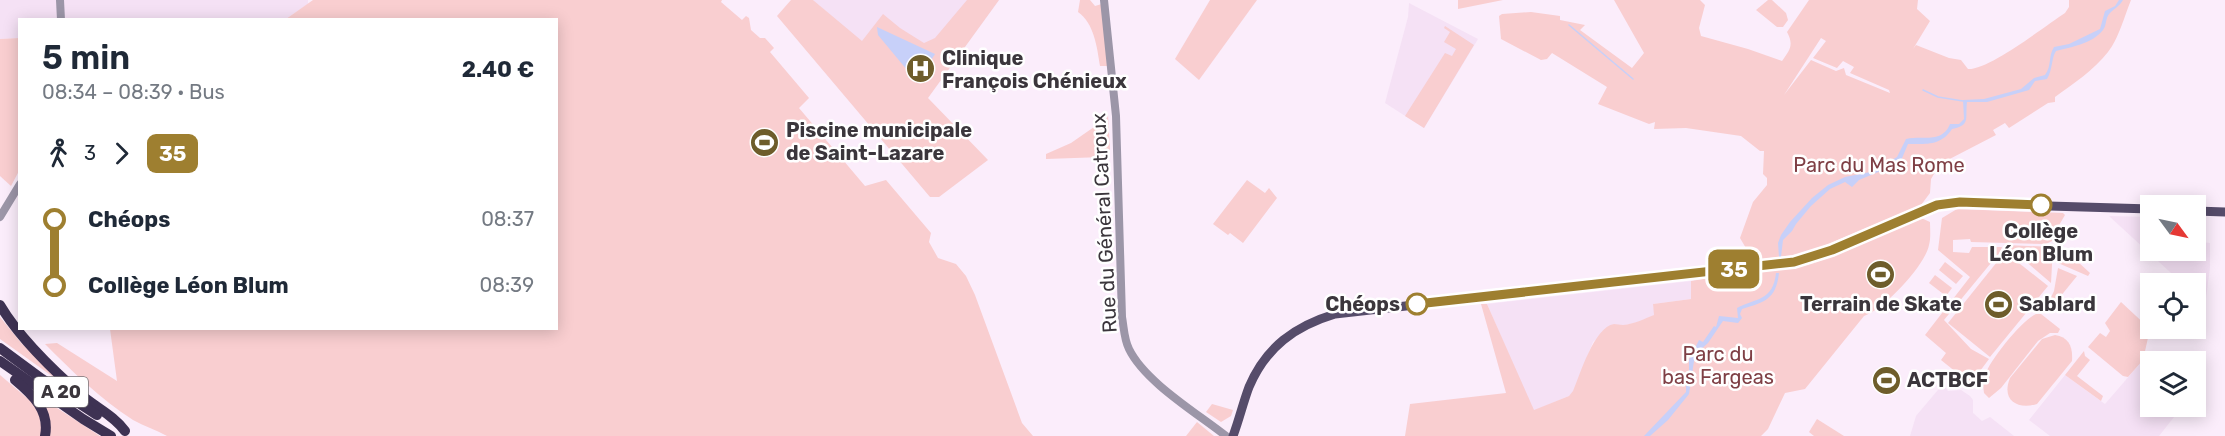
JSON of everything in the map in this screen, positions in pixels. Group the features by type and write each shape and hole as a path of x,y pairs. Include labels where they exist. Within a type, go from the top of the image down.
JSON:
{"highway":[{"path":"0,305 18,328"},
{"path":"20,330 36,351 88,401 118,422 129,433"},
{"name":"A 20","path":"0,348 70,398 129,433"},
{"path":"0,363 42,408 46,420 45,436"},
{"name":"A 20","path":"0,363 111,436"}],"main road":[{"path":"1233,436 1248,390 1262,364 1293,331 1322,318 1356,311 1786,263 1813,258 1925,210 1949,203 2140,209"},
{"path":"2206,211 2225,212"}],"street":[{"path":"60,0 61,18"},
{"name":"Rue du Général Catroux","path":"1104,0 1116,116 1122,317 1125,338 1129,350 1146,372 1226,436"},
{"path":"0,217 18,187"}],"shaded area":[{"path":"0,0 308,0 308,4 287,18 18,18 18,38 0,39"},
{"name":"Clinique François Chénieux","path":"813,0 999,0 927,98"},
{"path":"1409,3 1478,39 1424,128 1385,103 1408,17"},
{"path":"2109,216 2140,217 2140,244"},
{"path":"2206,242 2210,243 2210,268 2206,298 2206,273 2171,273 2158,261 2206,261"},
{"path":"1691,281 1691,299 1653,304 1655,315 1639,322 1620,326 1614,324 1593,342 1574,391 1569,396 1533,411 1487,304"},
{"path":"2140,363 2140,417 2174,417 2159,436 2050,436 2029,420 2065,375 2105,404"},
{"path":"1943,384 1948,391 1961,390 1970,396 1973,400 1973,413 1982,421 1990,417 2014,436 1910,436 1916,416"}],"green space":[{"path":"313,0 722,0 721,2 742,20 746,16 749,18 751,30 760,38 765,38 774,48 770,52 809,98 799,108 865,186 886,180 931,233 929,242 938,258 956,264 966,276 1022,423 1033,436 167,436 133,420 98,394 45,344 57,343 117,381 110,330 558,330 558,18 287,18"},
{"path":"791,0 813,0 862,41 883,14 924,43 935,38 967,0 999,0 928,98 988,160 939,197 930,197 777,16"},
{"path":"1080,0 1090,0 1095,6 1105,3 1107,66 1100,66 1091,29 1088,22 1078,12"},
{"path":"1210,0 1257,0 1199,80 1175,59"},
{"path":"1458,0 1503,0 1458,9"},
{"name":"Parc du Mas Rome","path":"1614,0 1700,0 1705,5 1699,28 1701,36 1782,61 1790,47 1787,32 1809,0 1918,0 1917,9 1930,21 1913,49 1916,45 1949,58 1961,60 1968,69 2003,55 2031,37 2065,13 2069,7 2069,0 2131,0 2115,41 2096,65 2055,97 2055,102 2048,103 2009,128 2005,123 1993,130 1996,135 1940,164 1931,179 1930,193 1921,205 1801,254 1753,260 1740,238 1753,202 1767,185 1767,178 1763,174 1764,151 1760,151 1741,136 1686,128 1654,129 1655,122 1649,124 1598,104 1607,87 1552,53 1547,59 1541,60 1501,39 1499,16 1531,12 1560,16 1560,20 1585,25 1580,30 1632,68 1644,53","holes":["1821,38 1826,41 1813,58 1837,68 1843,61 1854,67 1850,73 1889,90 1890,93 1846,75 1844,68 1836,71 1811,60 1784,95"]},
{"path":"1768,0 1772,0 1786,13 1788,20 1783,27 1777,27 1756,10"},
{"path":"1445,26 1474,45 1424,128 1405,116 1445,53 1452,56 1456,49 1444,42 1450,32 1444,28"},
{"path":"18,38 18,173 11,186 0,176 0,39"},
{"path":"1108,115 1110,149 1103,157 1046,159 1046,154 1071,143"},
{"path":"1247,180 1265,193 1269,188 1277,198 1243,243 1213,224"},
{"path":"1957,209 2063,213 2065,215 2055,232 2054,240 2046,244 1953,240 1953,252 1969,253 1972,247 2002,247 1944,320 1971,349 1989,359 1980,371 1977,389 1941,360 1946,353 1925,335 1970,277 1938,250 1942,218"},
{"name":"Parc du bas Fargeas","path":"1919,217 1930,222 1929,245 1920,264 1892,296 1864,316 1805,389 1785,393 1768,429 1761,436 1405,436 1410,404 1506,393 1481,304 1487,304 1534,410 1569,396 1594,342 1607,327 1614,324 1631,324 1654,315 1653,304 1691,299 1691,281 1709,278 1711,275 1790,264 1807,265"},
{"path":"2006,245 2053,247 2051,283 2023,259 2004,248"},
{"path":"2058,247 2063,248 2090,273 2088,276 2058,263"},
{"name":"Sablard","path":"2005,252 2048,286 1990,357 1948,323"},
{"path":"1945,262 1963,276 1956,284 1939,270"},
{"path":"2058,268 2077,276 2047,313 2045,310 2054,291"},
{"path":"1935,275 1952,288 1946,296 1929,283"},
{"path":"2121,302 2140,320 2140,339 2148,339 2145,351 2140,351 2140,363 2128,377 2123,376 2088,347 2100,333 2106,337 2110,331 2105,323"},
{"path":"2036,314 2041,314 2060,329 2058,333 2050,333 2038,341 2001,388 1989,398 1984,393 1983,386 1988,368 2015,332"},
{"path":"0,317 22,344 73,391 0,339"},
{"name":"Sablard","path":"2055,335 2067,340 2072,351 2072,361 2037,404 2023,406 2017,404 2009,397 2010,378 2042,339"},
{"path":"2084,351 2085,356 2090,360 2077,376 2103,396 2101,401 2065,375"},
{"path":"0,375 34,404 40,415 42,436 0,436"},
{"path":"37,395 100,436 50,436"},
{"path":"1212,404 1233,410 1231,416 1221,422 1206,412"},
{"path":"1817,419 1844,436 1814,436 1809,432"},
{"path":"1197,422 1214,436 1186,436"}],"water":[{"path":"2119,0 2123,0 2108,15 2104,28 2098,35 2081,44 2056,51 2047,79 2035,81 2029,90 1987,102 1967,102 1965,123 1952,129 1943,139 1933,143 1908,144 1900,163 1859,180 1852,187 1845,182 1830,189 1811,206 1783,240 1781,257 1779,257 1778,243 1781,235 1812,198 1828,185 1845,177 1870,172 1897,157 1906,139 1931,138 1942,134 1950,124 1959,124 1964,119 1963,100 1984,99 2021,89 2034,78 2045,75 2054,47 2069,44 2100,29 2105,11 2115,6"},
{"path":"877,27 935,54 917,82 878,35"},
{"path":"1776,273 1779,273 1775,289 1768,298 1742,309 1740,314 1742,318 1738,323 1723,321 1708,343 1699,351 1694,361 1689,394 1668,420 1650,436 1644,436 1686,392 1689,360 1699,340 1703,342 1714,326 1716,327 1719,316 1738,318 1737,308 1767,294"}],"waterway":[{"path":"1569,25 1633,79"},
{"path":"1923,90 1938,97 1963,101"}],"bus line":[{"name":"35","path":"1417,304 1794,262 1813,258 1937,205 1960,202 2041,205"}],"place":[{"name":"Clinique François Chénieux","path":"921,69"},
{"name":"Piscine municipale de Saint-Lazare","path":"765,142"},
{"name":"Collège Léon Blum","path":"2041,205"},
{"name":"Terrain de Skate","path":"1881,274"},
{"name":"Chéops","path":"1417,304"},
{"name":"Sablard","path":"1998,304"},
{"name":"ACTBCF","path":"1886,380"}]}
